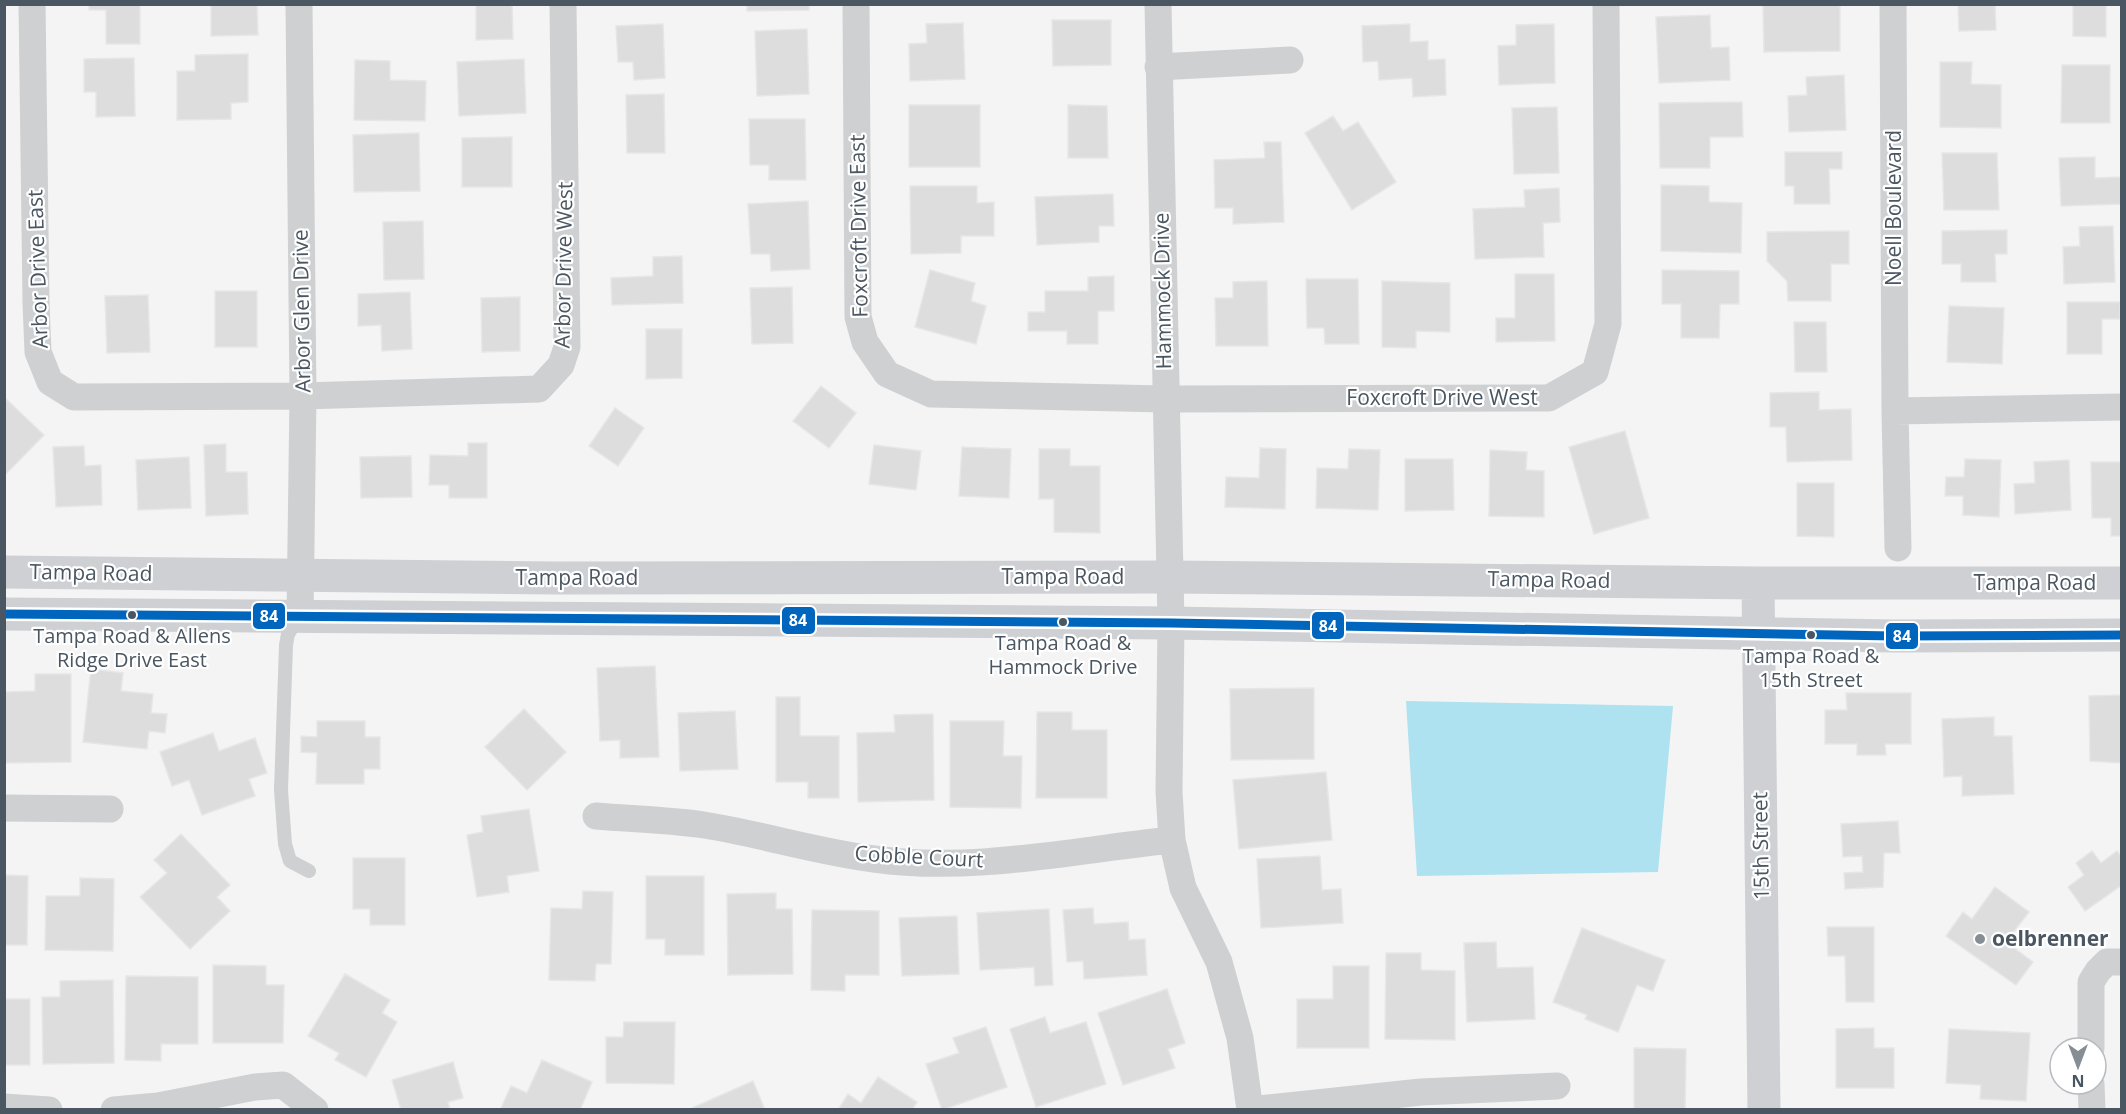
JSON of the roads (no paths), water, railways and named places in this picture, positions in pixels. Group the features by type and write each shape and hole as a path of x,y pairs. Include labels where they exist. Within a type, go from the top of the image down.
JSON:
{"main road":[{"name":"Tampa Road","path":"4,572 556,578 1169,577 1758,583 2121,583"},
{"name":"15th Street","path":"1758,583 1764,1110"},
{"name":"Tampa Road","path":"4,614 1171,623 1894,636 2121,635"}],"street":[{"name":"Arbor Drive East","path":"32,4 36,313 38,352 50,382 74,397 303,396"},
{"name":"Arbor Glen Drive","path":"299,4 303,396 300,616"},
{"name":"Arbor Drive West","path":"303,396 539,389 561,365 567,347 563,4"},
{"name":"Foxcroft Drive East","path":"856,4 858,317 865,342 886,374 931,394 1165,399"},
{"name":"Hammock Drive","path":"1158,4 1171,623 1169,792 1172,840 1183,888 1219,962 1240,1038 1250,1109"},
{"name":"Foxcroft Drive West","path":"1165,399 1549,398 1595,372 1608,324 1606,4"},
{"name":"Noell Boulevard","path":"1893,4 1898,548"},
{"path":"1158,67 1290,60"},
{"path":"1895,411 2121,407"},
{"path":"4,808 110,809"},
{"name":"Cobble Court","path":"596,816 703,825 874,859 948,863 1023,860 1172,840"},
{"path":"2091,1036 2091,982 2107,962 2121,962"},
{"path":"114,1110 158,1106 255,1087 283,1085 315,1110"},
{"path":"1250,1109 1421,1092 1557,1086"},
{"path":"4,1107 49,1110"}],"lane":[{"path":"300,616 288,634 286,645 281,790 285,844 290,861 309,871"}],"water":[{"path":"1406,701 1673,706 1658,872 1417,876"}],"place":[{"name":"Tampa Road & Allens Ridge Drive East","path":"132,615"},
{"name":"Tampa Road & Hammock Drive","path":"1063,622"},
{"name":"Tampa Road & 15th Street","path":"1811,635"},
{"name":"oelbrenner","path":"1980,939"}]}
